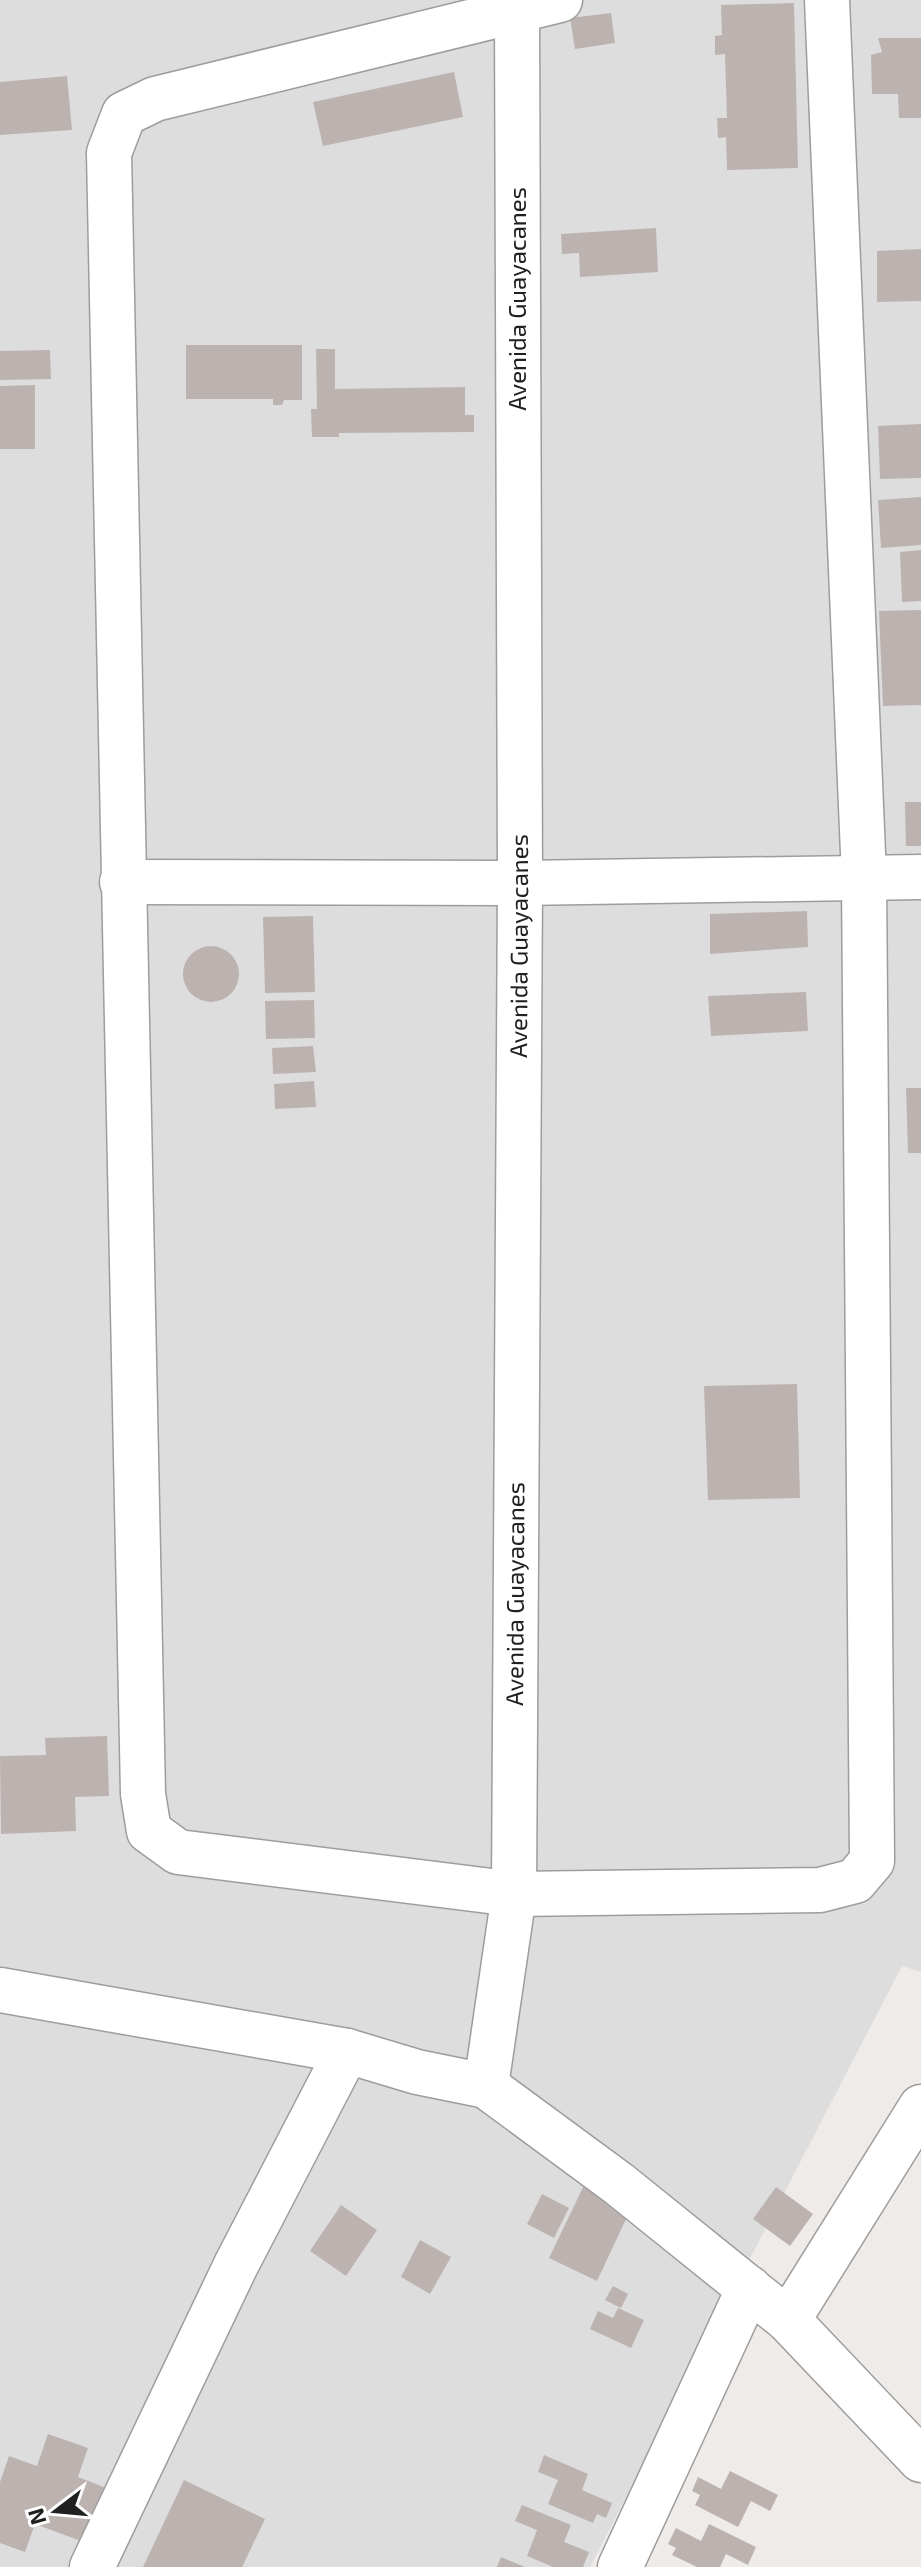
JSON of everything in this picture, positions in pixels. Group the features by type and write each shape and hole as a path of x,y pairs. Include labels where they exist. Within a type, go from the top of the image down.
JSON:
{"street":[{"path":"560,0 514,6 155,99 124,114 109,153 143,1794 149,1831 178,1852 514,1894 820,1890 855,1881 872,1861 864,877 827,0"},
{"name":"Avenida Guayacanes","path":"486,2086 514,1894 520,883 514,6"},
{"path":"122,882 520,883 921,877"},
{"path":"0,1990 347,2051 417,2072 486,2086 619,2184 788,2320 921,2460"},
{"path":"92,2567 236,2265 347,2051"},
{"path":"788,2320 921,2107"},
{"path":"620,2567 749,2288"}],"shaded area":[{"path":"0,0 921,0 921,1972 902,1966 590,2567 0,2567"}],"building":[{"path":"794,3 798,168 727,170 726,137 718,138 717,118 727,118 725,54 715,55 715,36 722,35 721,5"},
{"path":"611,13 615,43 575,49 570,18"},
{"path":"878,38 921,38 921,118 899,118 898,94 872,94 871,55 882,52"},
{"path":"454,72 463,117 323,146 313,102"},
{"path":"67,76 72,130 0,135 0,82"},
{"path":"656,228 658,272 580,277 579,253 562,254 561,234"},
{"path":"921,249 921,301 877,302 877,251"},
{"path":"186,345 302,345 302,400 284,400 282,405 273,405 273,399 186,399"},
{"path":"316,349 335,349 335,389 465,387 465,415 474,415 474,432 339,433 339,437 312,437 311,409 317,409"},
{"path":"50,350 51,379 0,380 0,351"},
{"path":"35,385 35,449 0,449 0,386"},
{"path":"921,424 921,478 880,479 878,426"},
{"path":"921,497 921,545 881,548 878,500"},
{"path":"921,550 921,601 902,602 900,552"},
{"path":"921,610 921,705 883,706 879,611"},
{"path":"905,802 921,802 921,846 906,846"},
{"path":"807,911 808,947 710,954 710,914"},
{"path":"313,916 315,992 265,993 263,917"},
{"path":"211,946 231,954 239,974 231,994 211,1002 191,994 183,974 191,954"},
{"path":"806,992 808,1031 711,1036 708,996"},
{"path":"314,1000 315,1038 266,1039 265,1001"},
{"path":"313,1046 316,1072 273,1074 272,1048"},
{"path":"314,1081 316,1107 275,1109 274,1084"},
{"path":"906,1088 921,1088 921,1153 908,1153"},
{"path":"797,1384 800,1498 708,1500 704,1386"},
{"path":"107,1736 109,1796 75,1797 76,1831 1,1834 0,1756 46,1755 45,1738"},
{"path":"587,2179 634,2202 597,2281 549,2258"},
{"path":"776,2187 813,2214 790,2246 753,2219"},
{"path":"542,2194 569,2208 554,2238 527,2224"},
{"path":"341,2205 377,2230 346,2276 310,2251"},
{"path":"420,2240 451,2257 430,2294 401,2277"},
{"path":"613,2286 628,2294 621,2308 605,2300"},
{"path":"618,2308 644,2320 631,2348 590,2329 598,2311 613,2318"},
{"path":"48,2434 88,2448 78,2477 109,2489 89,2544 35,2524 25,2552 0,2543 0,2482 9,2456 37,2466"},
{"path":"544,2455 588,2474 582,2490 612,2503 606,2518 597,2514 593,2523 548,2504 558,2480 538,2472"},
{"path":"730,2471 778,2495 770,2511 751,2501 738,2527 695,2505 700,2495 692,2491 698,2477 721,2489"},
{"path":"184,2480 265,2519 242,2567 143,2567"},
{"path":"522,2505 571,2525 564,2542 589,2552 583,2567 553,2567 527,2556 537,2530 515,2521"},
{"path":"709,2524 756,2547 748,2565 726,2554 720,2567 697,2567 672,2555 676,2548 668,2544 676,2528 701,2541"},
{"path":"501,2557 525,2567 497,2567"}]}
